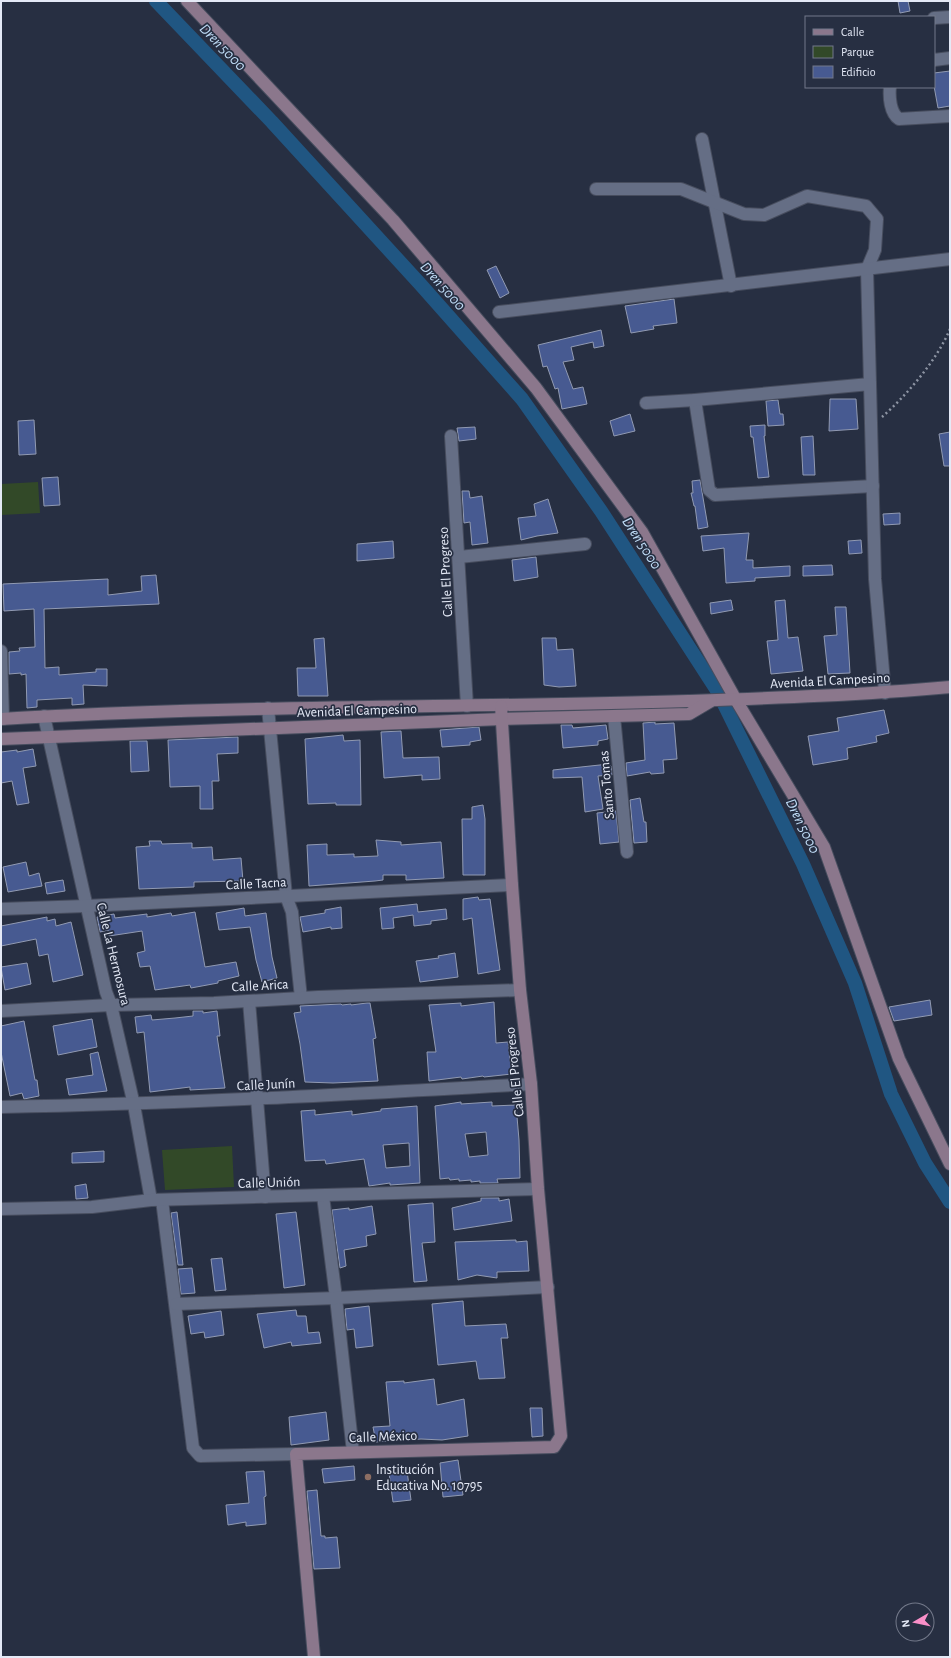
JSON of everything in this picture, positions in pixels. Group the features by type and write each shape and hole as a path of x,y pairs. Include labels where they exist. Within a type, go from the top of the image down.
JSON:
{"street":[{"path":"187,1 393,220 536,388 642,532 734,700 824,847 899,1059 950,1164"},
{"path":"935,18 950,17"},
{"path":"935,60 950,58"},
{"path":"890,88 893,112 899,119 950,116"},
{"path":"702,139 731,286"},
{"path":"596,189 681,189 744,214 764,215 807,196 866,206 877,219 875,250 867,269 875,579 885,692"},
{"path":"499,312 731,286 950,259"},
{"path":"646,403 870,384"},
{"path":"695,400 709,490 715,494 873,486"},
{"name":"Calle El Progreso","path":"451,436 467,706"},
{"path":"459,557 585,544"},
{"path":"1,651 2,719"},
{"name":"Avenida El Campesino","path":"2,719 44,716 268,708 502,706 734,700 950,687"},
{"name":"Avenida El Campesino","path":"1,739 502,719 689,714 712,700"},
{"name":"Calle El Progreso","path":"502,706 512,885 520,990 531,1084 538,1189 561,1436"},
{"path":"268,708 286,896 292,912 301,998"},
{"name":"Calle La Hermosura","path":"44,716 106,992 111,1005 157,1200 176,1304 193,1448 200,1456"},
{"name":"Santo Tomas","path":"614,716 627,852"},
{"name":"Calle Tacna","path":"1,909 512,885"},
{"name":"Calle Arica","path":"1,1011 111,1005 520,990"},
{"path":"249,1001 266,1197"},
{"name":"Calle Junín","path":"1,1107 257,1100 531,1084"},
{"name":"Calle Unión","path":"1,1209 92,1207 157,1200 538,1189"},
{"path":"323,1196 353,1452"},
{"path":"176,1304 336,1298 548,1287"},
{"name":"Calle México","path":"200,1456 554,1447 561,1436"},
{"path":"296,1454 314,1657"}],"path":[{"path":"870,427 899,402 944,344 950,330"}],"green space":[{"path":"38,482 40,513 1,515 1,484"},
{"path":"232,1146 234,1187 165,1190 162,1150"}],"building":[{"path":"898,1 908,1 910,11 900,13"},
{"path":"950,71 950,106 938,108 934,88 935,73"},
{"path":"496,266 509,293 500,298 487,270"},
{"path":"674,299 677,323 653,326 654,329 631,333 625,306"},
{"path":"601,330 604,346 594,348 593,342 571,347 574,360 563,362 573,389 583,387 587,404 562,409 558,388 555,389 547,366 543,367 538,345"},
{"path":"830,399 856,399 858,429 829,431"},
{"path":"778,400 780,414 783,414 784,425 768,426 766,401"},
{"path":"630,414 635,431 614,436 610,421"},
{"path":"34,420 36,454 19,455 18,421"},
{"path":"765,425 764,436 769,477 758,478 753,437 751,437 750,426"},
{"path":"475,427 476,439 459,441 457,428"},
{"path":"950,432 950,466 944,466 939,434"},
{"path":"813,436 815,475 803,475 801,437"},
{"path":"58,477 60,505 44,506 42,478"},
{"path":"700,480 708,527 698,529 695,506 691,493 693,493 692,481"},
{"path":"462,491 469,491 470,498 482,496 488,543 472,545 470,522 464,523"},
{"path":"548,499 558,533 521,540 518,518 536,516 534,504"},
{"path":"900,513 900,524 884,525 883,514"},
{"path":"749,533 746,560 753,560 753,568 790,566 790,576 755,578 755,581 726,583 724,548 703,551 701,536"},
{"path":"861,540 862,553 849,554 848,541"},
{"path":"393,541 394,558 357,561 357,544"},
{"path":"536,557 538,577 514,581 512,560"},
{"path":"832,565 833,575 803,576 803,566"},
{"path":"156,575 159,604 44,609 45,668 59,667 59,675 96,672 96,669 107,669 107,686 83,685 84,704 72,705 72,698 37,700 37,707 27,708 26,674 9,674 9,652 20,651 19,648 35,647 34,609 4,611 3,584 108,579 108,595 142,591 141,576"},
{"path":"731,600 733,610 711,614 710,603"},
{"path":"785,600 788,638 798,637 803,671 771,674 767,641 778,640 775,601"},
{"path":"835,607 846,607 850,673 828,674 824,636 837,635"},
{"path":"324,638 328,696 298,696 297,668 316,668 314,639"},
{"path":"542,638 556,638 557,650 573,649 576,686 559,687 544,685"},
{"path":"884,710 889,733 876,736 877,742 847,748 848,759 813,765 808,736 839,731 837,718"},
{"path":"655,722 655,724 674,723 677,759 663,760 664,773 651,774 650,772 627,776 626,763 645,760 643,723"},
{"path":"561,725 572,725 573,728 606,725 608,739 598,741 598,745 563,748"},
{"path":"479,727 481,740 470,742 470,745 442,747 440,730"},
{"path":"401,731 403,758 439,757 440,779 422,780 422,775 384,778 381,732"},
{"path":"343,735 344,741 360,740 361,805 336,805 336,803 308,804 305,739"},
{"path":"238,737 238,753 217,754 219,781 212,781 213,809 200,809 200,786 170,787 168,740"},
{"path":"130,741 147,741 149,771 131,772"},
{"path":"33,749 36,766 23,768 29,803 17,805 12,781 1,783 1,752 17,750 17,752"},
{"path":"609,764 609,766 611,766 612,775 598,776 603,809 585,812 582,777 553,778 553,770"},
{"path":"640,798 644,822 646,822 647,842 634,843 630,800"},
{"path":"483,805 485,819 485,875 463,875 462,819 472,819 472,807"},
{"path":"616,811 619,842 600,844 597,813"},
{"path":"376,840 401,842 401,845 441,842 444,878 406,880 406,875 383,875 383,880 309,886 307,845 327,844 327,855 354,854 354,857 378,856"},
{"path":"149,841 161,841 162,844 192,843 192,848 212,847 213,860 241,858 243,881 194,882 194,887 139,889 136,847 150,846"},
{"path":"26,862 29,876 39,873 42,886 8,892 3,867"},
{"path":"63,880 65,891 47,894 45,883"},
{"path":"478,897 479,900 490,899 500,970 478,974 472,918 463,920 463,899"},
{"path":"417,904 418,912 446,909 447,919 431,921 431,924 414,926 413,915 393,918 394,928 382,929 380,908"},
{"path":"341,907 342,928 331,929 331,927 303,932 300,917 325,913 325,910"},
{"path":"244,908 245,916 266,913 272,957 277,978 262,982 250,927 219,930 216,913"},
{"path":"195,912 205,967 236,962 239,976 218,981 218,983 191,988 190,985 155,990 150,966 140,967 137,953 145,951 142,931 109,936 108,930 100,932 97,917 114,914 115,918 147,914 147,917 171,913 172,916"},
{"path":"47,917 47,921 55,919 56,926 71,922 83,975 53,982 48,954 39,956 36,939 1,946 1,926"},
{"path":"455,953 458,977 420,982 416,961 439,958 438,956"},
{"path":"27,963 31,984 5,990 1,967"},
{"path":"930,1000 932,1015 894,1021 889,1007"},
{"path":"494,1002 496,1043 508,1042 512,1074 462,1079 461,1077 429,1081 427,1052 436,1052 429,1005 461,1003 461,1006"},
{"path":"370,1003 376,1038 373,1039 378,1081 333,1083 305,1082 294,1013 301,1012 300,1006 351,1005"},
{"path":"193,1011 203,1011 203,1013 217,1011 220,1036 217,1036 225,1088 190,1090 190,1087 150,1092 144,1032 137,1033 135,1017 151,1015 152,1020 175,1018 193,1016"},
{"path":"92,1019 97,1047 58,1055 53,1026"},
{"path":"24,1021 39,1096 24,1099 22,1093 10,1096 1,1052 1,1026"},
{"path":"98,1052 107,1091 69,1095 66,1079 93,1075 90,1054"},
{"path":"461,1102 461,1104 492,1102 492,1106 516,1105 520,1178 497,1179 498,1183 480,1183 480,1181 471,1182 471,1180 459,1181 459,1179 450,1180 449,1178 440,1179 435,1106","holes":["486,1132 488,1155 469,1157 465,1134"]},
{"path":"417,1106 420,1183 390,1185 390,1183 369,1186 364,1159 326,1164 325,1160 305,1161 301,1111 315,1110 315,1115 352,1111 352,1115 381,1111 381,1109","holes":["409,1143 410,1166 386,1168 383,1145"]},
{"path":"104,1151 104,1162 72,1163 72,1153"},
{"path":"86,1184 88,1198 76,1199 75,1186"},
{"path":"481,1198 499,1198 499,1201 509,1199 512,1221 454,1230 452,1208 481,1201"},
{"path":"433,1203 435,1242 422,1243 427,1281 414,1282 408,1205"},
{"path":"372,1206 376,1234 366,1236 367,1246 344,1250 346,1266 340,1268 332,1210 349,1208 349,1210"},
{"path":"177,1212 183,1265 178,1265 171,1213"},
{"path":"296,1212 305,1285 284,1288 276,1214"},
{"path":"516,1240 516,1242 527,1241 529,1271 497,1272 497,1278 477,1275 458,1280 455,1242"},
{"path":"222,1258 226,1290 215,1291 211,1259"},
{"path":"192,1268 195,1293 181,1294 178,1269"},
{"path":"463,1301 465,1326 506,1324 508,1338 501,1338 505,1378 479,1379 476,1361 438,1365 432,1304"},
{"path":"369,1306 373,1346 356,1348 354,1329 347,1330 345,1309"},
{"path":"296,1310 297,1316 306,1316 308,1333 319,1332 321,1343 292,1346 291,1342 264,1348 257,1314"},
{"path":"221,1311 224,1335 205,1338 204,1332 191,1334 188,1316"},
{"path":"434,1379 437,1405 464,1399 468,1436 442,1440 408,1439 376,1442 373,1427 390,1426 386,1382 404,1381 404,1383"},
{"path":"530,1408 542,1408 543,1436 532,1437"},
{"path":"326,1412 329,1440 291,1445 289,1417"},
{"path":"458,1460 463,1495 443,1497 440,1463"},
{"path":"354,1466 355,1480 324,1483 322,1469"},
{"path":"264,1471 266,1524 246,1526 246,1522 228,1525 226,1505 249,1503 246,1472"},
{"path":"407,1471 411,1500 393,1502 389,1473"},
{"path":"317,1490 321,1536 325,1536 325,1538 337,1537 340,1568 314,1569 307,1491"}],"waterway":[{"name":"Dren 5000","path":"156,1 272,122 421,285 522,399 601,511 718,692 803,864 855,983 891,1094 925,1163 950,1202"}],"place":[{"name":"Institución Educativa No. 10795","path":"368,1477"}]}
